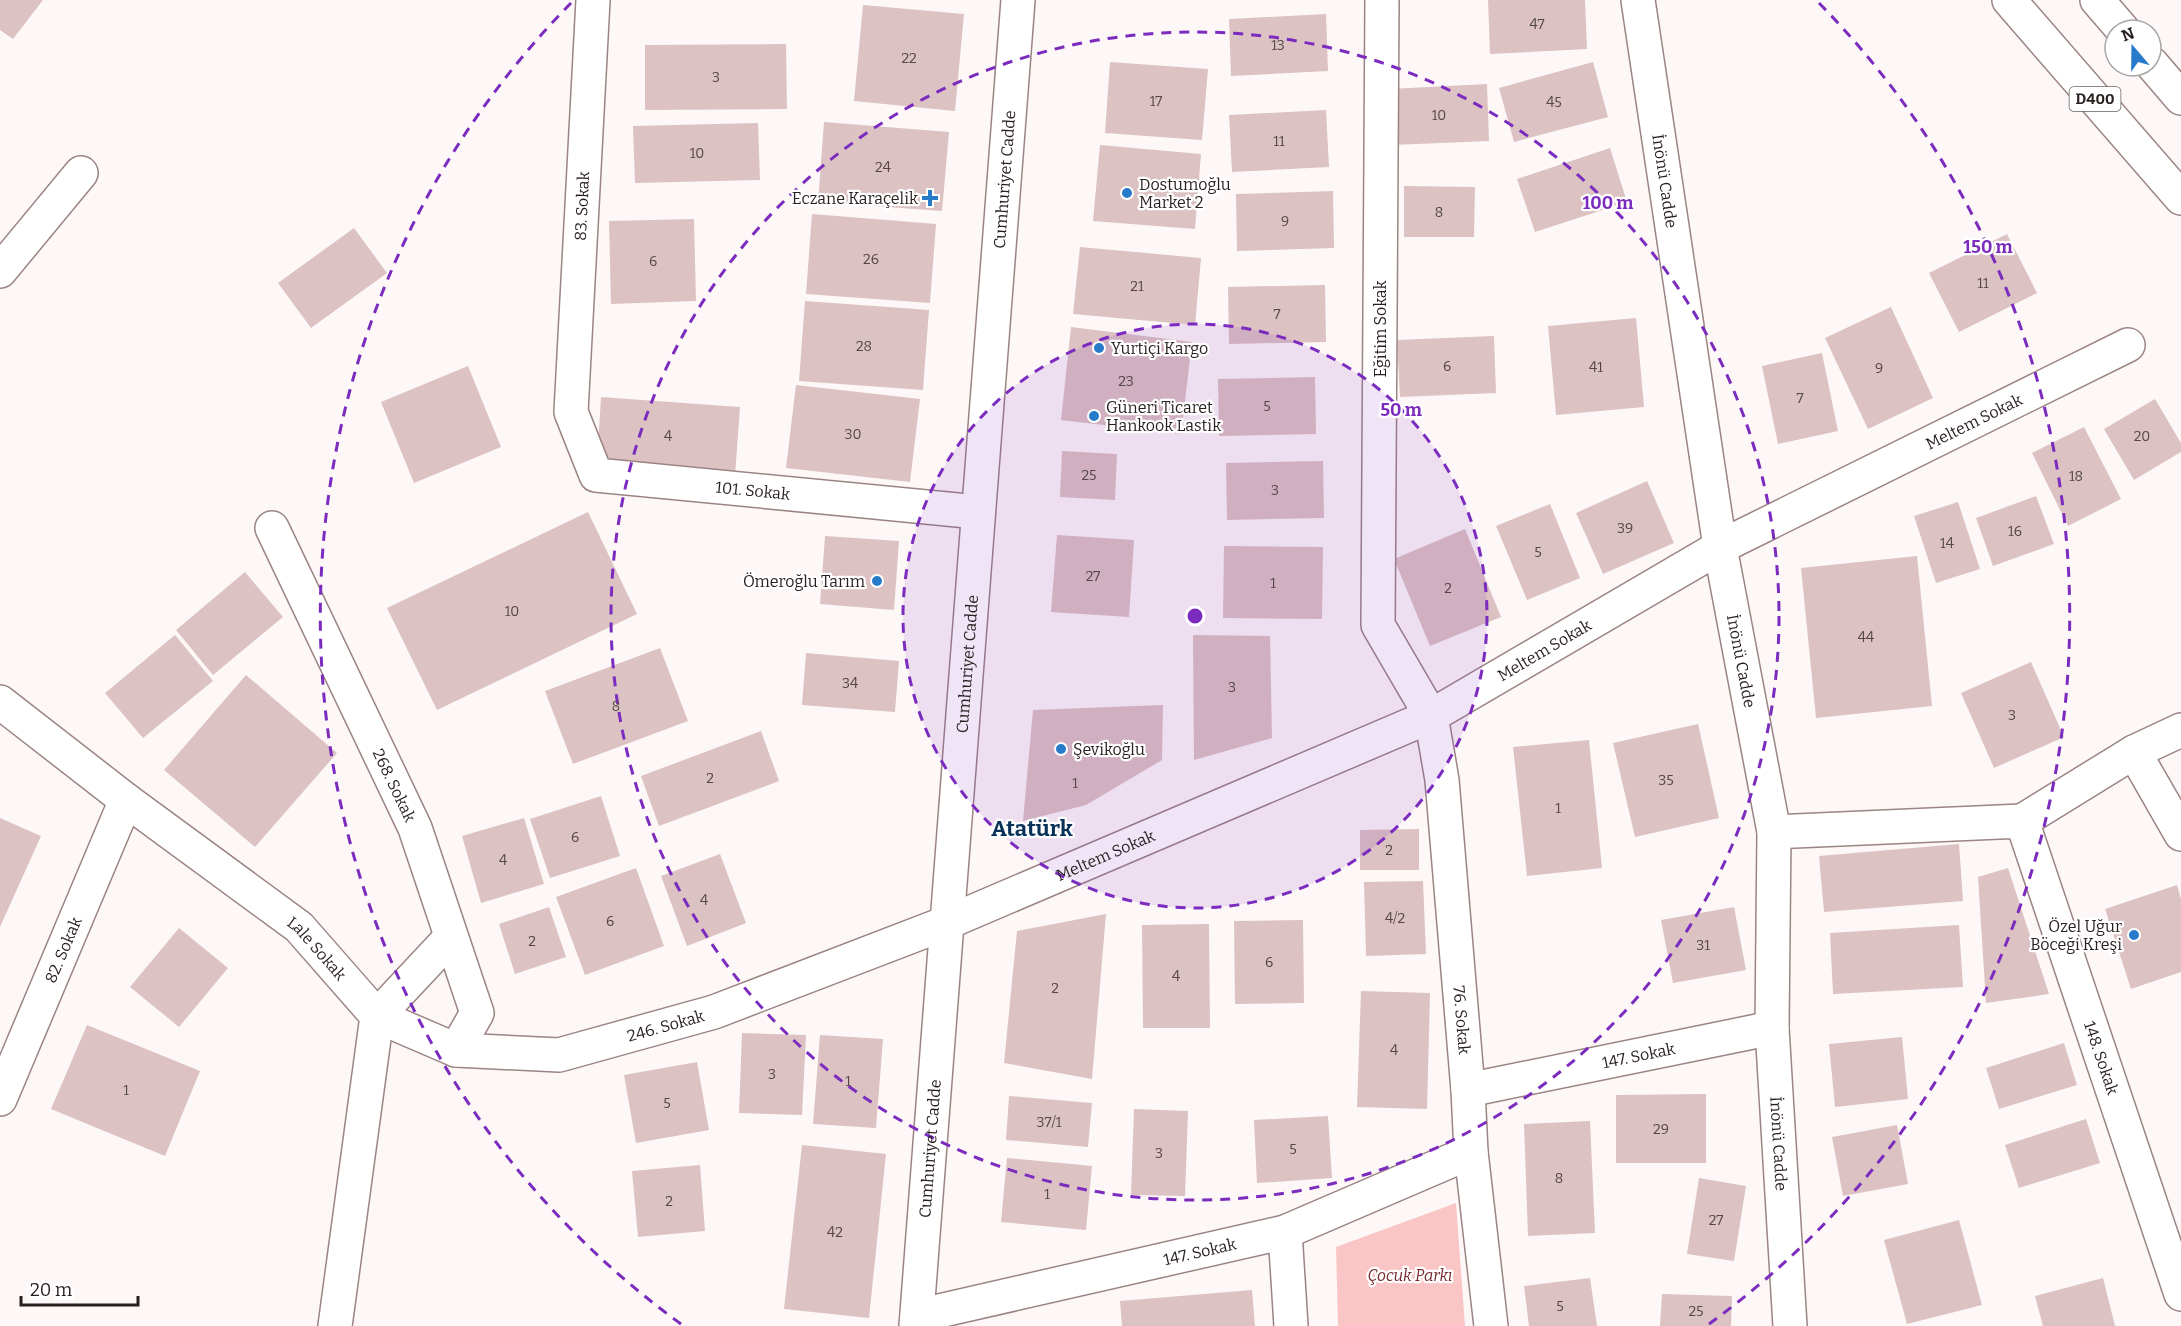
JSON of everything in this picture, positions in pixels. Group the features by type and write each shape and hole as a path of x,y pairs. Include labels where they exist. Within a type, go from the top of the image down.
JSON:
{"main road":[{"name":"83. Sokak","path":"571,412 593,0"},
{"name":"Cumhuriyet Cadde","path":"917,1321 1018,0"},
{"name":"Eğitim Sokak","path":"1382,0 1378,625 1431,716"},
{"name":"İnönü Cadde","path":"1638,0 1720,548 1774,832 1772,1028 1790,1326"},
{"name":"D400","path":"2009,0 2181,198"},
{"path":"2097,0 2113,18"},
{"path":"2163,77 2181,98"},
{"path":"0,270 81,173"},
{"name":"Meltem Sokak","path":"946,923 1431,716 1720,548 2128,345"},
{"name":"101. Sokak","path":"571,412 596,475 978,512"},
{"name":"268. Sokak","path":"272,528 415,828 477,1012 456,1050"},
{"name":"Lale Sokak","path":"0,702 126,800 299,927 377,1016"},
{"name":"76. Sokak","path":"1431,716 1442,780 1468,1090 1471,1152 1491,1326"},
{"path":"1774,832 2022,821 2134,752 2181,730"},
{"path":"2134,752 2181,834"},
{"name":"82. Sokak","path":"0,1099 126,800"},
{"name":"148. Sokak","path":"2022,821 2181,1294"},
{"name":"246. Sokak","path":"377,1016 456,1050 560,1055 714,1012 946,923"},
{"path":"335,1326 377,1016 451,937"},
{"name":"147. Sokak","path":"1468,1090 1772,1028"},
{"name":"147. Sokak","path":"917,1321 1285,1232 1471,1152"},
{"path":"1285,1232 1291,1326"}],"green space":[{"name":"Çocuk Parkı","path":"1456,1203 1465,1326 1338,1326 1336,1247"}],"building":[{"path":"0,0 43,0 13,39 0,30"},
{"path":"1488,0 1585,0 1587,49 1490,54"},
{"path":"863,5 964,14 955,111 854,101"},
{"path":"1326,14 1328,71 1231,76 1229,19"},
{"path":"786,44 787,109 645,110 645,45"},
{"path":"1110,62 1208,69 1202,140 1105,133"},
{"path":"1593,62 1608,117 1514,142 1499,88"},
{"path":"1487,84 1489,141 1392,145 1390,89"},
{"path":"1326,110 1329,167 1232,172 1229,115"},
{"path":"824,122 949,132 942,211 818,202"},
{"path":"758,123 760,180 635,183 633,126"},
{"path":"1100,145 1201,154 1195,229 1093,221"},
{"path":"1610,148 1627,202 1535,232 1517,179"},
{"path":"1404,186 1475,187 1474,237 1404,237"},
{"path":"1333,191 1334,248 1237,251 1236,194"},
{"path":"812,214 936,224 930,303 806,294"},
{"path":"694,219 696,301 611,304 609,221"},
{"path":"354,228 387,273 311,328 278,283"},
{"path":"2007,234 2037,293 1959,332 1929,273"},
{"path":"1080,247 1201,258 1195,325 1073,314"},
{"path":"1325,285 1326,342 1229,344 1228,287"},
{"path":"805,301 929,310 923,390 799,381"},
{"path":"1891,307 1933,398 1868,429 1825,338"},
{"path":"1636,318 1644,407 1556,415 1548,326"},
{"path":"1071,327 1192,342 1181,434 1061,420"},
{"path":"1494,336 1496,393 1400,397 1397,340"},
{"path":"1822,353 1838,431 1778,444 1762,366"},
{"path":"468,366 501,447 414,483 381,402"},
{"path":"1315,377 1316,434 1219,436 1218,379"},
{"path":"796,385 920,399 910,482 786,468"},
{"path":"601,397 740,407 735,475 597,464"},
{"path":"2155,399 2181,443 2181,452 2134,480 2104,429"},
{"path":"2084,427 2121,499 2068,526 2032,453"},
{"path":"1062,451 1117,454 1115,500 1060,497"},
{"path":"1323,461 1324,518 1227,520 1226,463"},
{"path":"1647,481 1674,543 1603,574 1576,513"},
{"path":"2036,496 2054,544 1993,566 1976,518"},
{"path":"1958,502 1980,569 1936,583 1914,516"},
{"path":"1550,504 1580,578 1527,600 1496,526"},
{"path":"588,512 637,614 437,710 387,608"},
{"path":"1465,529 1501,617 1430,646 1394,559"},
{"path":"1057,535 1134,540 1129,617 1051,612"},
{"path":"825,536 899,541 894,610 820,604"},
{"path":"1224,546 1323,547 1322,619 1223,618"},
{"path":"1917,556 1932,706 1816,718 1801,568"},
{"path":"245,572 283,617 213,675 176,630"},
{"path":"175,635 213,681 143,738 105,693"},
{"path":"1193,635 1270,636 1272,738 1194,760"},
{"path":"660,648 688,721 573,764 545,691"},
{"path":"806,653 899,661 895,712 802,705"},
{"path":"2031,662 2064,737 1994,768 1961,693"},
{"path":"246,675 337,753 255,847 164,770"},
{"path":"1163,705 1162,760 1086,805 1023,821 1033,710"},
{"path":"1698,724 1719,818 1635,837 1613,743"},
{"path":"761,731 779,781 659,826 641,776"},
{"path":"1589,740 1602,868 1527,876 1513,747"},
{"path":"601,796 620,856 550,878 530,819"},
{"path":"0,818 41,836 0,927"},
{"path":"524,818 544,884 481,903 462,836"},
{"path":"1419,829 1419,870 1360,870 1360,830"},
{"path":"1959,844 1963,901 1824,912 1819,856"},
{"path":"720,854 746,923 687,946 661,876"},
{"path":"636,868 664,946 585,975 556,897"},
{"path":"2008,868 2049,994 1986,1003 1978,877"},
{"path":"1423,881 1426,954 1366,956 1364,882"},
{"path":"2177,885 2181,899 2181,972 2131,989 2105,909"},
{"path":"549,907 566,957 515,974 499,924"},
{"path":"1734,907 1746,970 1673,983 1661,920"},
{"path":"1106,914 1092,1079 1004,1063 1017,931"},
{"path":"1303,920 1304,1003 1235,1004 1234,921"},
{"path":"1209,924 1210,1028 1143,1028 1142,925"},
{"path":"1959,925 1963,987 1833,994 1830,933"},
{"path":"179,928 228,968 179,1027 130,987"},
{"path":"1361,991 1430,993 1427,1109 1357,1107"},
{"path":"87,1025 200,1071 165,1156 51,1109"},
{"path":"742,1033 806,1035 802,1115 739,1113"},
{"path":"820,1035 883,1039 876,1128 813,1124"},
{"path":"1902,1037 1908,1099 1835,1107 1829,1044"},
{"path":"2064,1043 2077,1085 1999,1109 1986,1068"},
{"path":"697,1062 709,1130 636,1143 624,1075"},
{"path":"1706,1094 1706,1163 1616,1163 1616,1095"},
{"path":"1009,1096 1092,1103 1088,1147 1006,1140"},
{"path":"1134,1109 1188,1111 1185,1196 1131,1195"},
{"path":"1328,1116 1332,1178 1257,1183 1254,1120"},
{"path":"2086,1119 2100,1163 2019,1188 2005,1145"},
{"path":"1590,1121 1595,1233 1528,1236 1524,1124"},
{"path":"1897,1125 1908,1184 1843,1196 1832,1137"},
{"path":"802,1145 886,1154 869,1318 784,1309"},
{"path":"1007,1158 1092,1166 1086,1230 1001,1222"},
{"path":"700,1165 705,1231 638,1237 632,1171"},
{"path":"1699,1178 1746,1186 1734,1261 1687,1254"},
{"path":"1959,1220 1982,1305 1907,1324 1884,1240"},
{"path":"1590,1278 1597,1326 1529,1326 1524,1286"},
{"path":"2103,1278 2115,1326 2043,1326 2035,1296"},
{"path":"1252,1290 1255,1326 1122,1326 1120,1301"},
{"path":"1662,1294 1732,1296 1731,1326 1660,1326"}],"place":[{"name":"Dostumoğlu Market 2","path":"1127,193"},
{"name":"Eczane Karaçelik","path":"930,198"},
{"name":"Yurtiçi Kargo","path":"1099,348"},
{"name":"Güneri Ticaret Hankook Lastik","path":"1094,416"},
{"name":"Ömeroğlu Tarım","path":"877,581"},
{"name":"Şevikoğlu","path":"1061,749"},
{"name":"Özel Uğur Böceği Kreşi","path":"2134,935"}],"district":[{"name":"Atatürk","path":"1032,828"}]}
